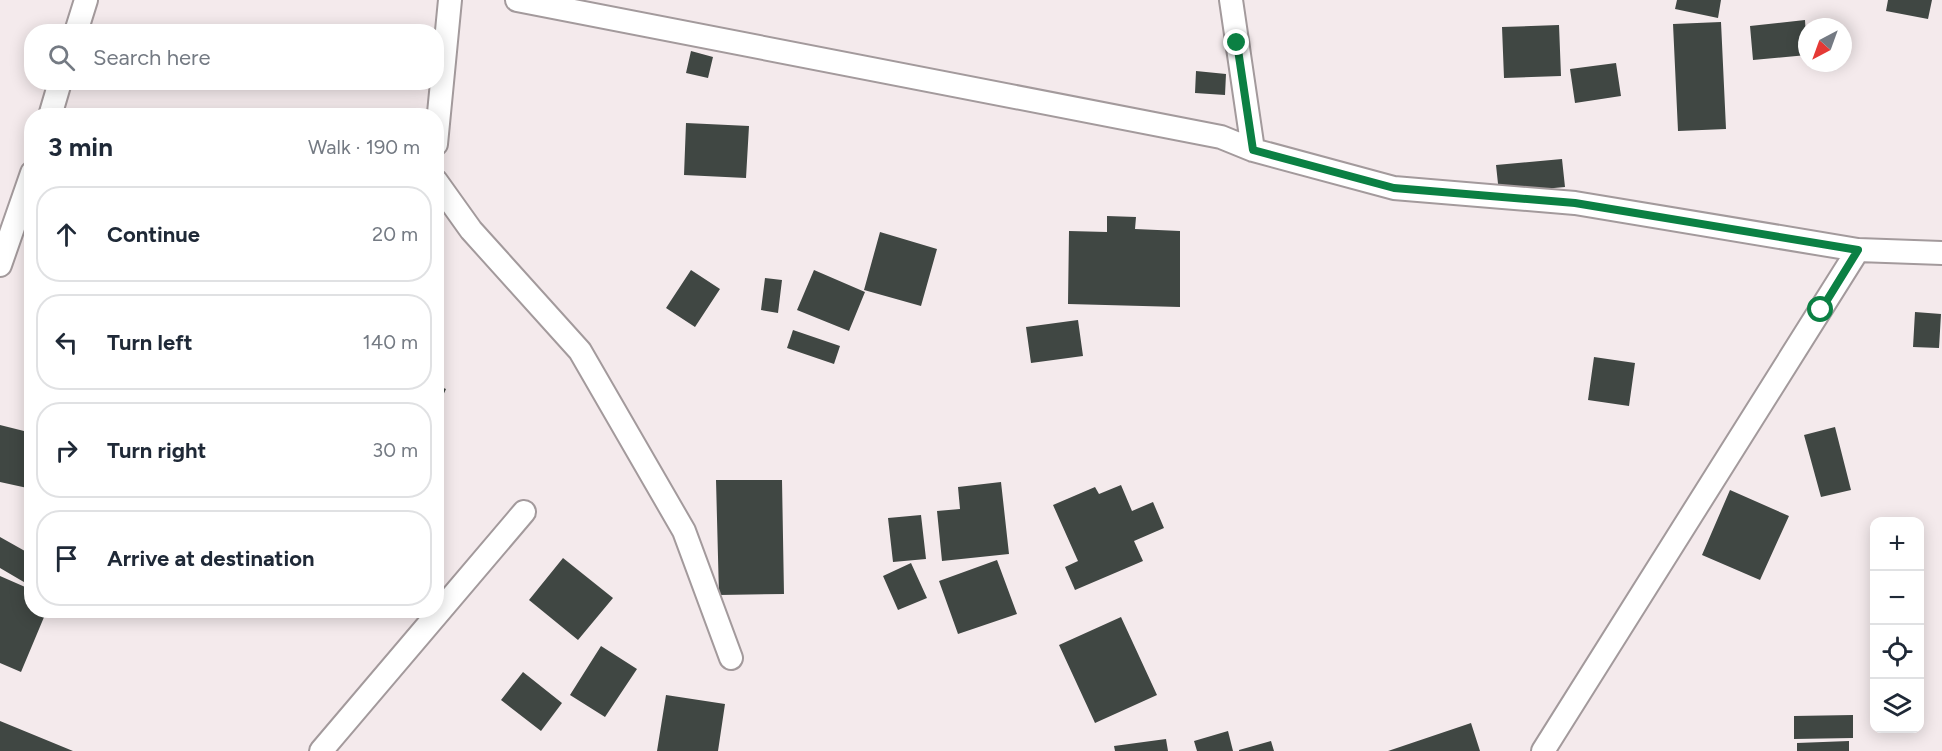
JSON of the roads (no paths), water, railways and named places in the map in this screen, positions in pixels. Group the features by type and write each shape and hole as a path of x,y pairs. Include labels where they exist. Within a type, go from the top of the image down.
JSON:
{"street":[{"path":"78,24 86,0"},
{"path":"444,62 450,0"},
{"path":"517,0 1221,137 1253,150 1394,188 1575,203 1858,250 1942,253"},
{"path":"1231,0 1253,150"},
{"path":"52,108 58,90"},
{"path":"440,108 441,90"},
{"path":"444,192 471,230 580,351 684,531 731,658"},
{"path":"0,265 24,196"},
{"path":"1543,751 1858,250"},
{"path":"444,606 524,512"},
{"path":"321,751 434,618"}]}
